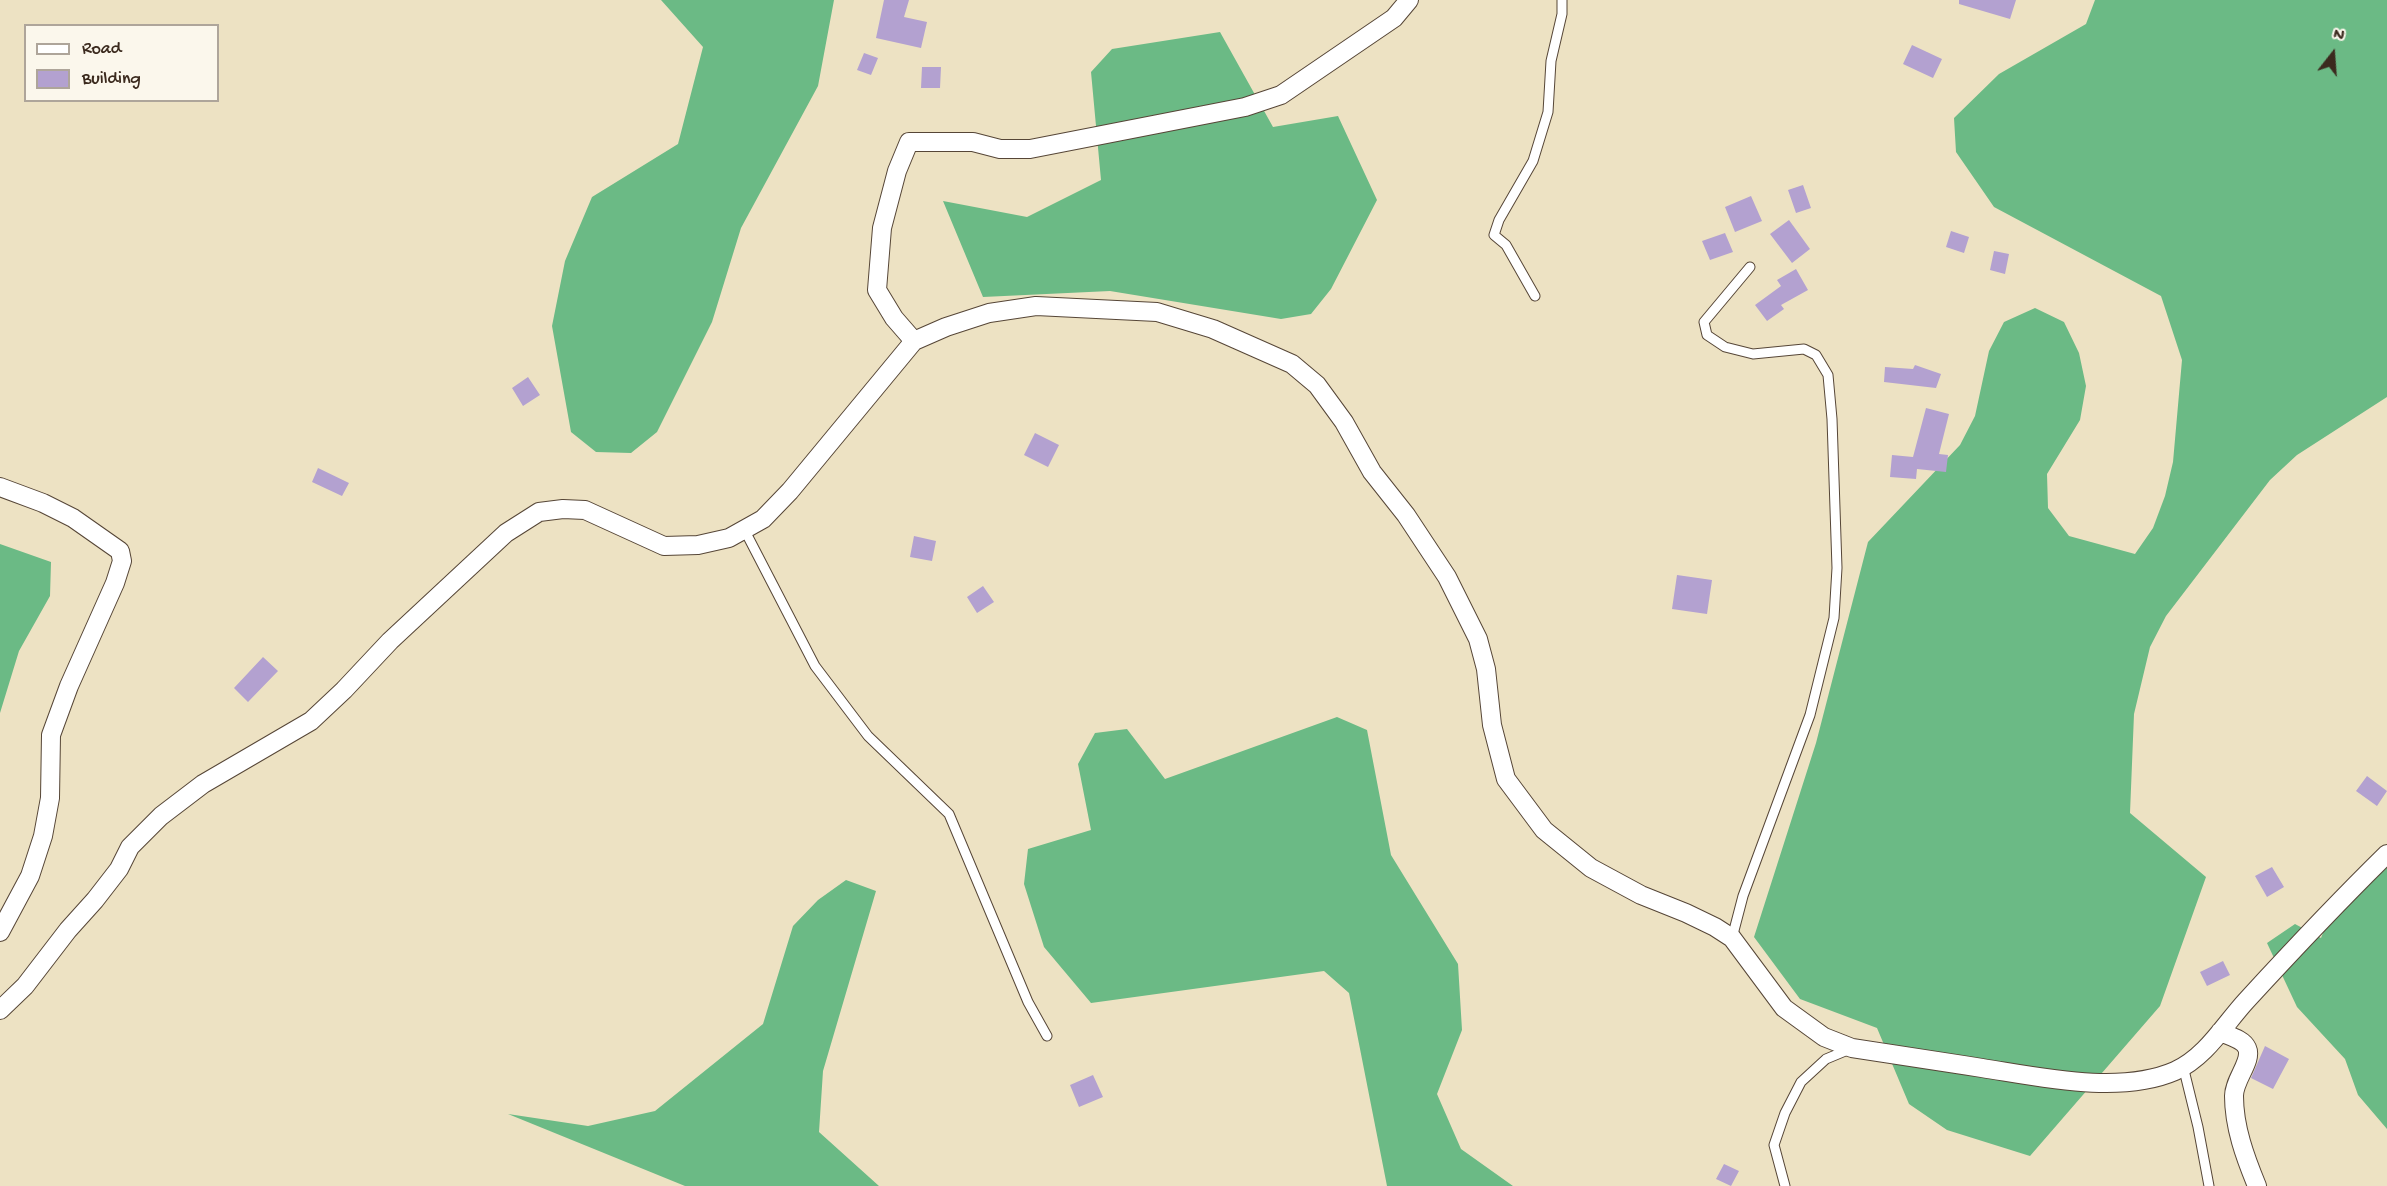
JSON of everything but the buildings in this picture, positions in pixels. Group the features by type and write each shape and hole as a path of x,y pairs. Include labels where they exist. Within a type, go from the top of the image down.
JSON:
{"street":[{"path":"914,341 894,318 877,290 882,228 897,171 909,142 973,142 1000,149 1030,149 1245,108 1281,95 1329,64 1394,18 1409,0"},
{"path":"0,1010 25,986 68,930 95,900 119,869 130,847 161,816 203,784 311,721 390,641 506,533 539,512 564,509 585,510 664,546 698,545 729,538 763,519 790,491 914,341 946,327 989,313 1036,306 1157,312 1213,328 1292,364 1317,385 1344,422 1372,472 1407,515 1447,577 1478,639 1486,669 1492,725 1506,779 1544,830 1591,868 1641,895 1715,927 1732,938 1784,1008 1824,1037 1852,1048 2063,1080 2116,1082 2150,1079 2176,1070 2204,1050 2338,902 2387,854"},
{"path":"0,487 43,503 73,518 120,551 122,561 115,583 69,686 51,735 50,798 43,836 30,876 0,932"},
{"path":"2220,1032 2243,1042 2248,1049 2249,1059 2236,1081 2234,1094 2243,1152 2257,1186"}],"lane":[{"path":"1535,296 1511,254 1494,235 1499,220 1533,161 1546,120 1551,61 1562,14 1562,0"},
{"path":"1732,938 1743,896 1810,715 1834,618 1837,568 1832,418 1828,375 1816,355 1804,349 1753,354 1725,347 1707,335 1704,322 1750,267"},
{"path":"744,529 814,666 868,736 949,814 1028,1002 1047,1036"},
{"path":"1785,1186 1774,1145 1785,1113 1801,1082 1826,1059 1852,1048"},
{"path":"2183,1065 2209,1186"}],"green space":[{"path":"661,0 834,0 818,86 741,228 712,322 657,432 631,453 596,452 571,432 552,326 565,261 592,197 678,144 703,47"},
{"path":"2095,0 2387,0 2387,397 2297,455 2270,480 2166,616 2150,647 2134,714 2130,813 2206,877 2160,1006 2030,1156 1947,1130 1909,1104 1877,1028 1800,999 1754,937 1816,743 1868,542 1960,445 1975,416 1989,351 2004,322 2035,308 2064,322 2079,353 2086,386 2080,420 2047,474 2048,508 2069,536 2135,554 2153,528 2165,496 2173,462 2182,360 2161,296 1994,207 1956,152 1954,118 1999,74 2086,24"},
{"path":"1220,32 1273,127 1338,116 1377,200 1331,289 1311,314 1281,319 1110,291 983,297 943,201 1027,217 1101,180 1091,72 1112,49"},
{"path":"0,544 51,562 50,596 19,651 0,713"},
{"path":"1337,717 1367,730 1391,855 1458,964 1462,1030 1437,1094 1461,1149 1513,1186 1387,1186 1349,993 1324,971 1091,1003 1044,947 1024,884 1028,849 1091,830 1078,764 1095,733 1127,729 1165,779"},
{"path":"2387,864 2387,1129 2358,1095 2345,1059 2297,1007 2267,943 2295,924 2321,938 2328,920"},
{"path":"846,880 876,891 823,1071 819,1132 879,1186 685,1186 508,1114 588,1126 655,1111 763,1024 793,926 818,900"}]}
